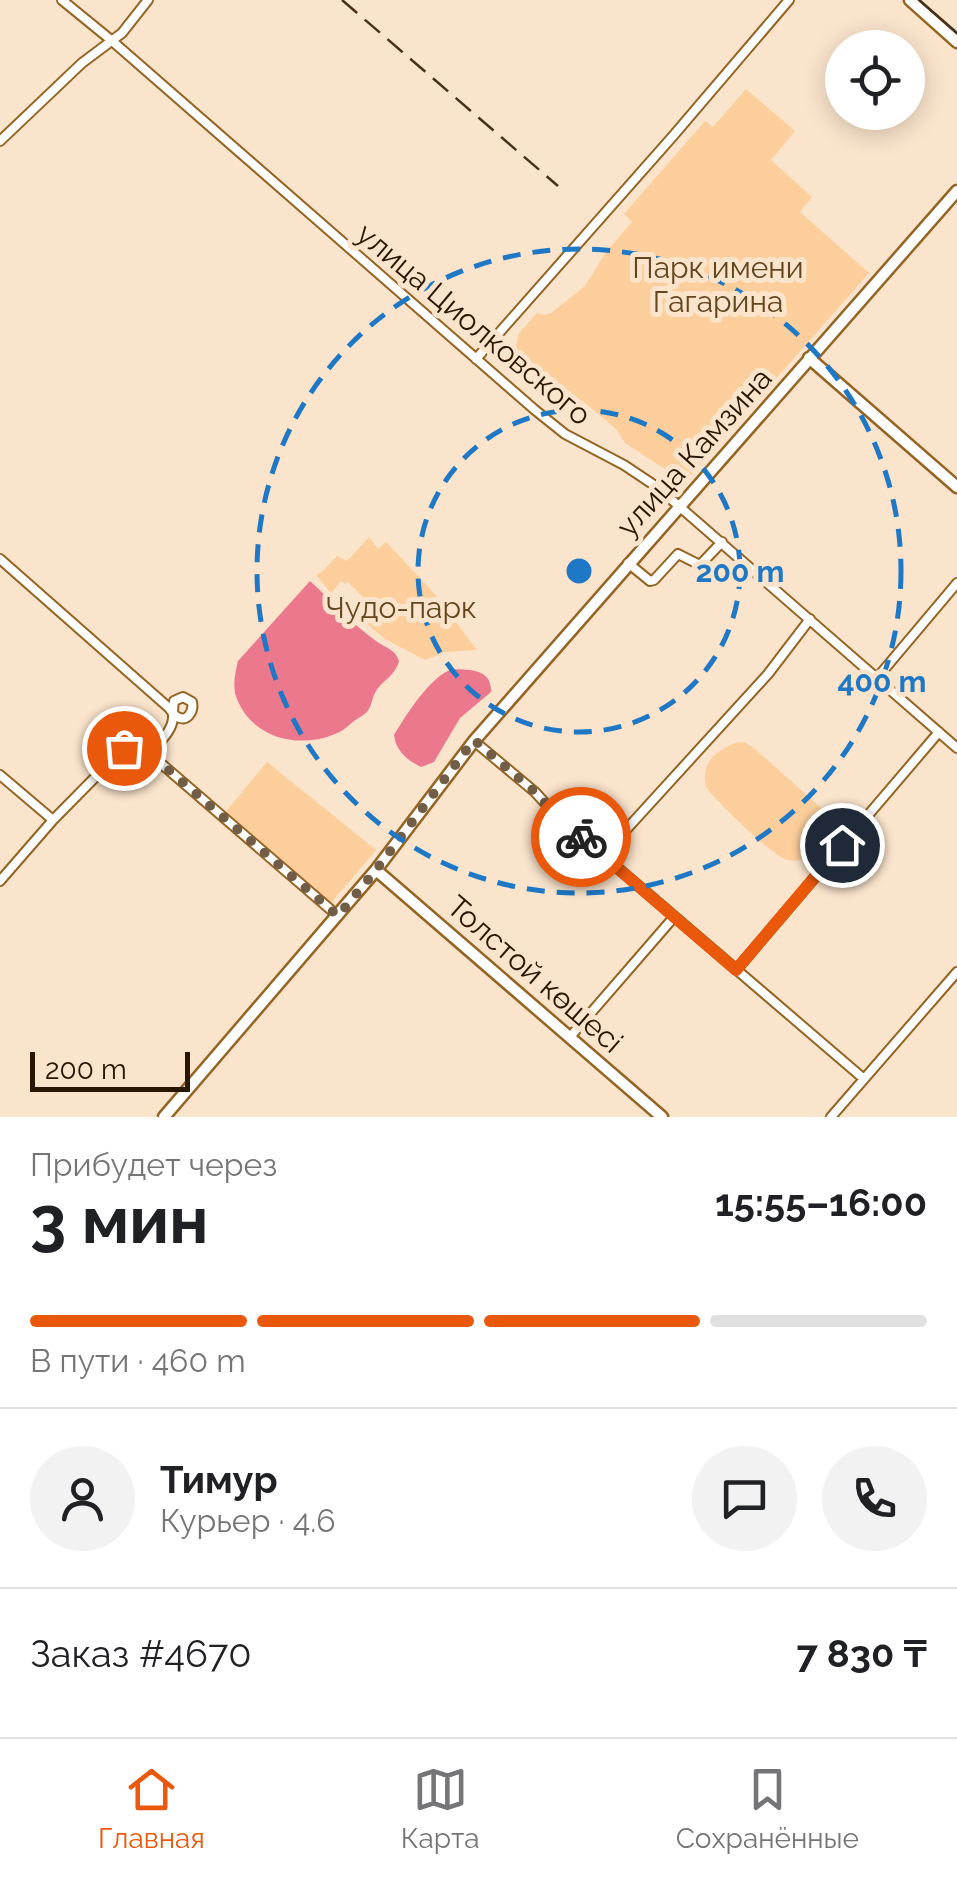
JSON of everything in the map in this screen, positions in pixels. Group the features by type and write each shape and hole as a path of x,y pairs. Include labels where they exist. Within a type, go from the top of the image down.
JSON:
{"main road":[{"path":"910,0 957,42"},
{"name":"улица Камзина","path":"164,1117 376,870 474,740 957,191"},
{"path":"809,358 957,487"},
{"name":"Толстой көшесі","path":"376,870 662,1117"}],"street":[{"name":"улица Циолковского","path":"62,0 565,434 644,478 679,505 957,748"},
{"path":"0,141 82,63 122,33 148,0"},
{"path":"476,358 788,0"},
{"path":"628,564 650,581 678,554 700,565 722,542"},
{"path":"0,559 178,717 185,718"},
{"path":"877,678 957,583"},
{"path":"603,855 768,674 810,619"},
{"path":"150,754 170,728 192,712 192,702 186,698 155,695"},
{"path":"170,728 176,699"},
{"path":"736,970 939,732"},
{"path":"474,740 864,1079"},
{"path":"0,882 53,820 124,748 132,745 150,754 338,916"},
{"path":"0,775 53,820"},
{"path":"570,1037 674,917"},
{"path":"831,1117 957,972"}],"green space":[{"name":"Парк имени Гагарина","path":"746,89 795,131 771,160 812,197 800,212 869,273 685,482 625,443 616,429 590,407 515,350 519,333 537,313 551,313 585,286 606,252 632,222 624,214 705,121 713,127"},
{"name":"Чудо-парк","path":"369,537 378,549 386,542 433,592 477,650 445,652 425,660 385,639 354,613 366,600 348,582 341,581 331,593 316,575 337,556 347,561"},
{"path":"738,742 755,749 821,808 825,836 807,858 788,860 771,850 706,787 706,771 712,758"},
{"path":"267,762 376,850 330,904 224,814"}],"shaded area":[{"path":"310,581 359,627 393,651 399,661 376,691 369,710 343,730 321,738 292,740 266,732 244,713 235,695 235,675 238,661"},
{"path":"453,669 484,675 491,692 460,718 434,762 421,767 403,754 394,735 428,687"}],"tram line":[{"path":"919,0 957,33"}],"railway":[{"path":"342,0 558,186"}],"way so far":[{"path":"124,748 132,745 150,754 338,916 474,740 581,837"}],"route":[{"path":"581,837 736,970 842,845"}]}
